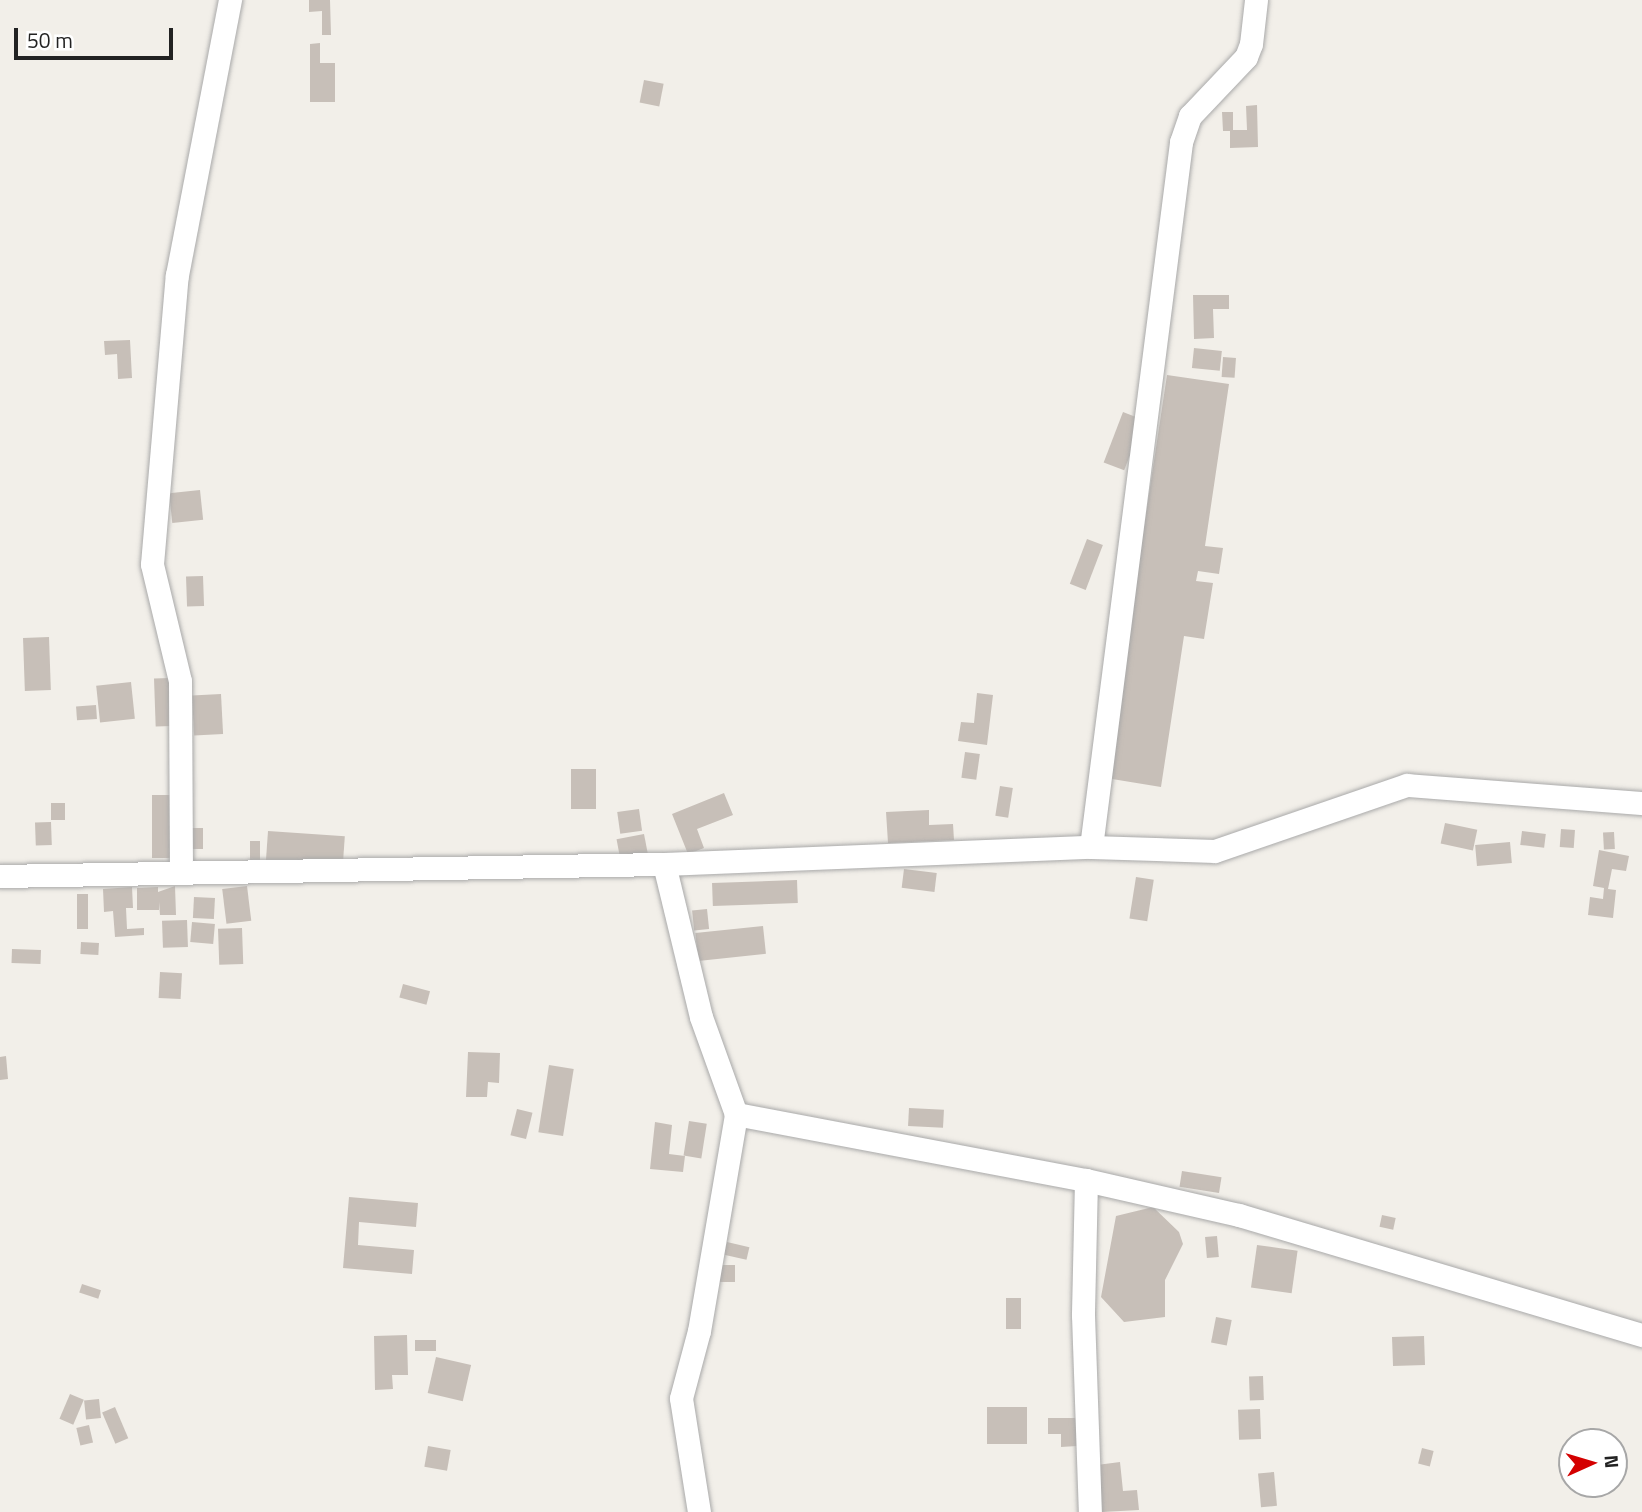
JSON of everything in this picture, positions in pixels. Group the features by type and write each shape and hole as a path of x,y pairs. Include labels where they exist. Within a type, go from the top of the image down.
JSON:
{"street":[{"path":"181,873 180,681 152,564 177,275 230,0"},
{"path":"1091,847 1181,142 1190,116 1246,57 1256,0"},
{"path":"0,876 664,864 1091,847 1215,851 1407,785 1642,803"},
{"path":"664,864 701,1017 736,1114 699,1331 681,1398 699,1512"},
{"path":"736,1114 1086,1180 1239,1215 1641,1328"},
{"path":"1086,1180 1083,1315 1090,1512"}],"building":[{"path":"309,0 330,0 331,35 322,35 322,11 309,12"},
{"path":"320,43 320,63 335,63 335,102 310,102 310,44"},
{"path":"644,80 664,84 659,106 640,103"},
{"path":"1257,105 1258,147 1230,148 1230,131 1223,131 1222,112 1233,112 1233,130 1247,130 1246,106"},
{"path":"1193,295 1229,295 1229,309 1213,309 1214,338 1194,339"},
{"path":"130,340 132,378 118,379 117,354 105,355 104,341"},
{"path":"1194,348 1222,351 1220,371 1192,368"},
{"path":"1223,357 1236,358 1235,378 1222,377"},
{"path":"1167,375 1229,384 1205,546 1223,548 1219,574 1198,571 1196,581 1213,583 1204,639 1184,636 1161,787 1106,778"},
{"path":"1123,412 1144,420 1124,470 1104,462"},
{"path":"200,490 203,520 172,523 169,493"},
{"path":"1087,539 1103,545 1086,590 1070,584"},
{"path":"203,576 204,606 187,607 186,577"},
{"path":"49,637 51,690 25,691 23,638"},
{"path":"170,678 172,726 156,727 154,679"},
{"path":"131,682 135,719 100,722 96,686"},
{"path":"977,693 993,695 987,745 958,741 961,722 974,723"},
{"path":"221,694 223,734 194,735 192,696"},
{"path":"96,705 97,719 77,720 76,706"},
{"path":"965,752 980,754 976,780 961,778"},
{"path":"571,769 596,769 596,809 571,809"},
{"path":"1000,786 1013,788 1008,818 995,816"},
{"path":"724,793 733,815 697,829 704,848 688,854 672,814"},
{"path":"152,795 173,795 173,858 152,858"},
{"path":"51,803 65,803 65,820 51,820"},
{"path":"639,809 642,831 620,834 617,812"},
{"path":"929,810 929,825 953,824 954,840 888,843 886,812"},
{"path":"51,822 52,845 36,846 35,823"},
{"path":"1445,823 1477,830 1473,850 1441,844"},
{"path":"189,828 203,828 203,849 189,849"},
{"path":"1561,829 1575,830 1574,848 1560,847"},
{"path":"268,831 345,836 343,866 266,861"},
{"path":"1522,831 1546,834 1544,848 1520,845"},
{"path":"1614,832 1615,849 1604,850 1603,833"},
{"path":"644,834 648,854 620,859 617,839"},
{"path":"250,841 260,841 260,862 250,862"},
{"path":"1510,842 1512,863 1477,866 1475,845"},
{"path":"1599,850 1629,856 1626,871 1612,869 1608,889 1616,890 1613,918 1588,915 1590,897 1603,899 1604,888 1593,886"},
{"path":"904,869 937,873 934,892 902,888"},
{"path":"1136,877 1154,880 1147,921 1129,918"},
{"path":"797,880 798,903 713,906 712,883"},
{"path":"175,886 176,915 160,915 159,902 159,910 137,910 137,888 158,887 158,892"},
{"path":"247,886 251,921 226,924 222,889"},
{"path":"132,887 133,908 126,908 127,929 144,928 144,935 115,937 113,911 104,912 103,889"},
{"path":"77,894 88,894 88,929 77,929"},
{"path":"194,897 215,898 214,919 193,918"},
{"path":"707,909 709,929 694,930 692,911"},
{"path":"187,920 188,947 163,948 162,921"},
{"path":"192,922 215,924 213,944 190,942"},
{"path":"763,926 766,954 698,961 695,933"},
{"path":"242,928 243,964 219,965 218,929"},
{"path":"81,942 99,943 98,955 80,954"},
{"path":"12,949 41,950 40,964 12,963"},
{"path":"160,972 182,973 181,999 159,998"},
{"path":"403,984 430,991 426,1005 399,998"},
{"path":"468,1052 500,1053 499,1083 488,1082 487,1097 466,1097"},
{"path":"6,1056 8,1079 0,1080 0,1057"},
{"path":"549,1065 574,1069 563,1136 538,1132"},
{"path":"909,1108 944,1110 943,1128 908,1126"},
{"path":"517,1109 533,1113 526,1139 510,1135"},
{"path":"689,1121 707,1124 701,1158 684,1156"},
{"path":"655,1122 672,1125 669,1154 685,1156 683,1172 650,1169"},
{"path":"1182,1171 1222,1177 1219,1193 1179,1187"},
{"path":"349,1197 418,1203 416,1227 359,1222 358,1245 414,1250 412,1274 343,1268"},
{"path":"1153,1207 1179,1232 1183,1244 1165,1280 1165,1317 1124,1322 1101,1297 1116,1216"},
{"path":"1382,1215 1396,1218 1393,1230 1380,1227"},
{"path":"1217,1236 1219,1257 1207,1258 1205,1237"},
{"path":"727,1242 749,1247 746,1260 724,1255"},
{"path":"1257,1245 1298,1251 1292,1293 1251,1288"},
{"path":"718,1265 735,1265 735,1282 718,1282"},
{"path":"82,1284 101,1290 98,1299 79,1293"},
{"path":"1006,1298 1021,1298 1021,1329 1006,1329"},
{"path":"1216,1317 1232,1320 1227,1346 1211,1343"},
{"path":"407,1335 408,1375 392,1375 393,1389 375,1390 374,1336"},
{"path":"1424,1336 1425,1365 1393,1366 1392,1337"},
{"path":"415,1340 436,1340 436,1351 415,1351"},
{"path":"436,1357 471,1365 463,1401 428,1393"},
{"path":"1249,1376 1263,1376 1264,1400 1250,1400"},
{"path":"70,1394 84,1400 73,1425 59,1419"},
{"path":"99,1399 101,1418 86,1419 84,1401"},
{"path":"115,1407 128,1438 115,1444 102,1412"},
{"path":"987,1407 1027,1407 1027,1444 987,1444"},
{"path":"1260,1409 1261,1439 1239,1440 1238,1410"},
{"path":"1048,1418 1077,1418 1077,1446 1061,1447 1061,1434 1048,1434"},
{"path":"89,1425 93,1443 80,1445 76,1428"},
{"path":"428,1446 451,1450 447,1471 424,1467"},
{"path":"1422,1448 1434,1451 1430,1466 1418,1464"},
{"path":"1120,1462 1123,1491 1137,1490 1139,1510 1102,1512 1097,1465"},
{"path":"1274,1472 1277,1506 1261,1507 1258,1473"}]}
